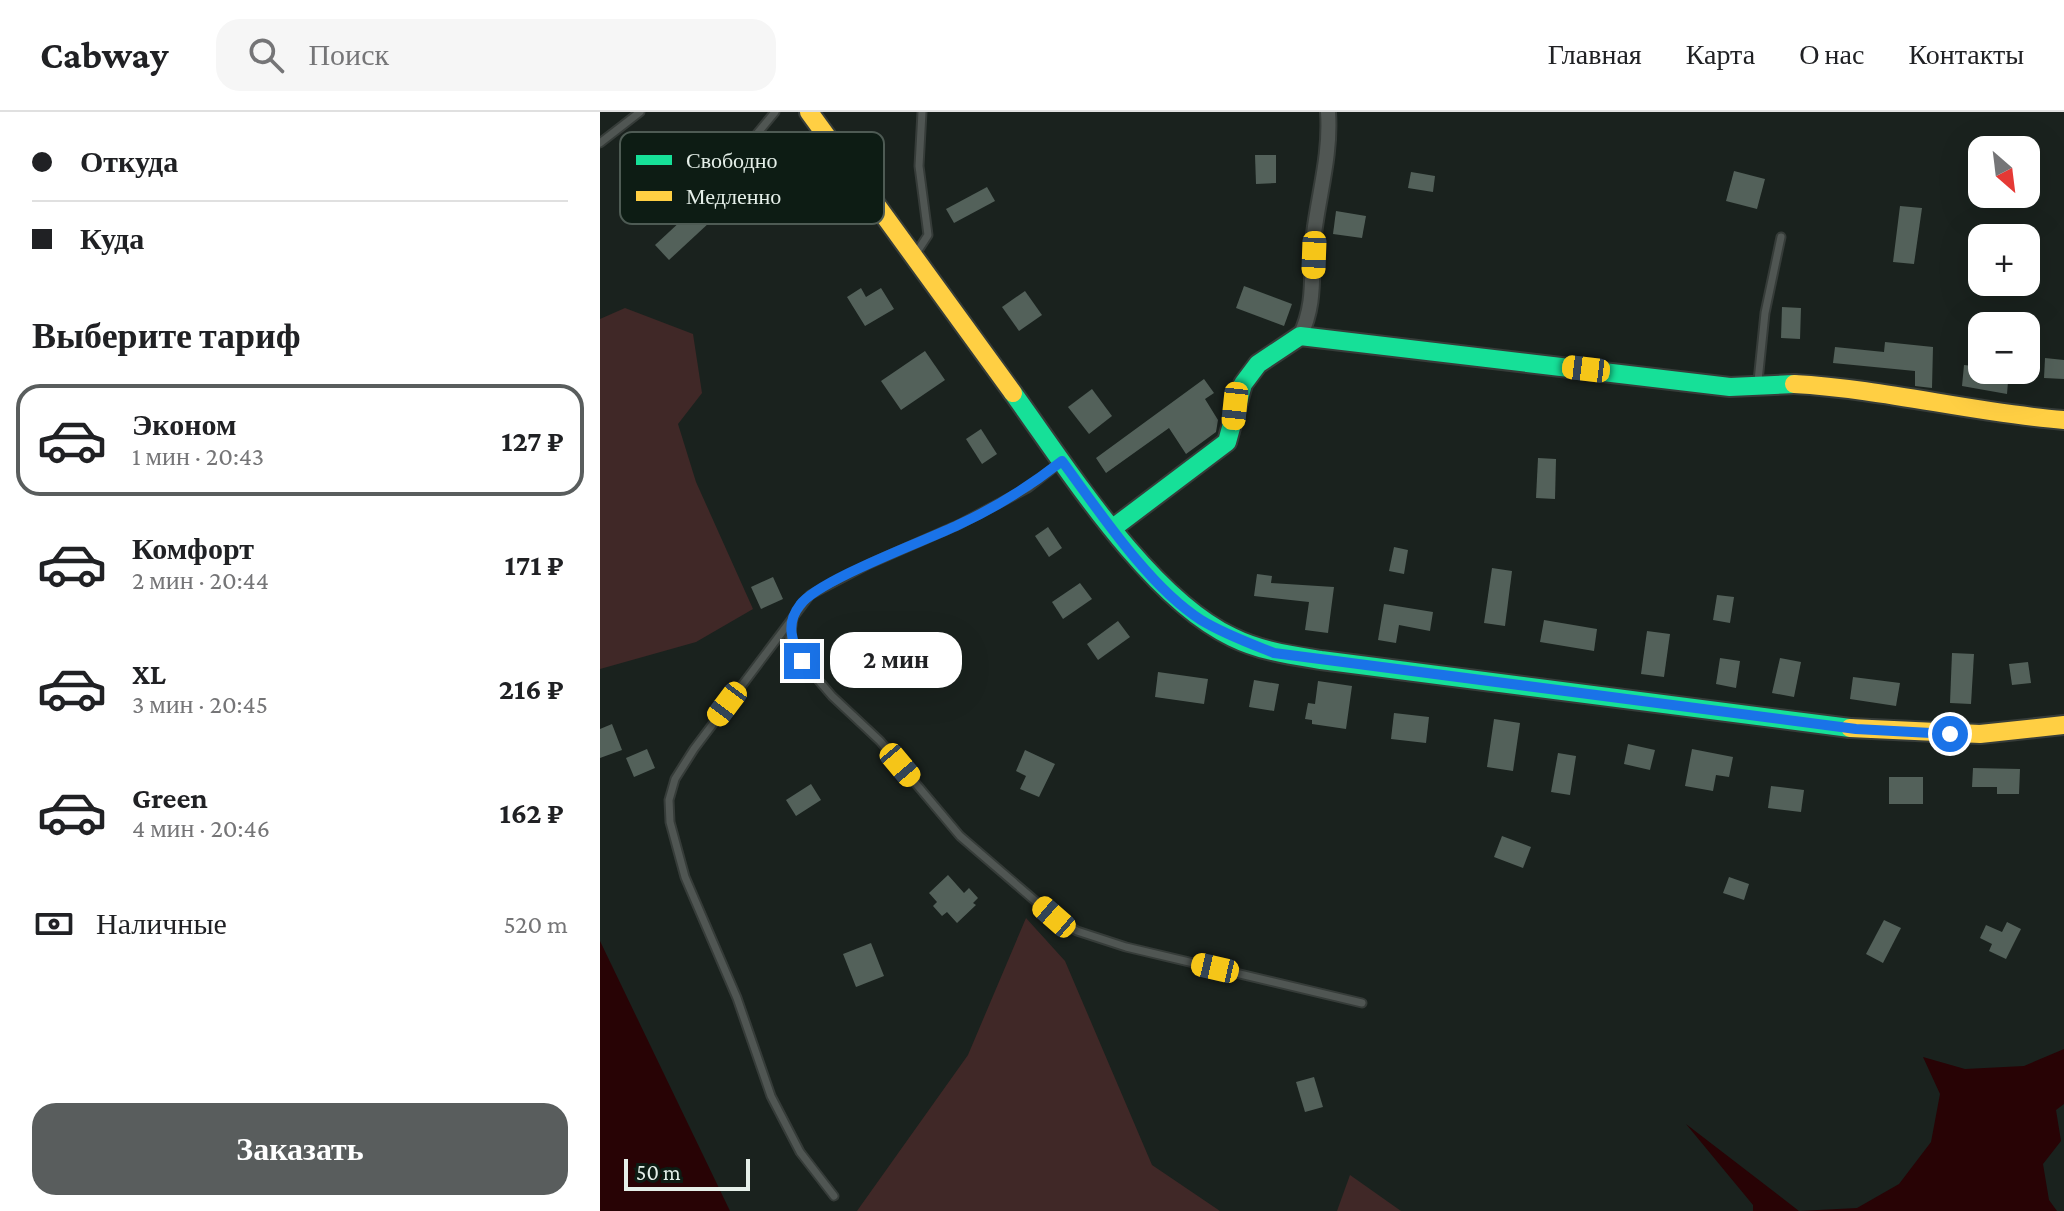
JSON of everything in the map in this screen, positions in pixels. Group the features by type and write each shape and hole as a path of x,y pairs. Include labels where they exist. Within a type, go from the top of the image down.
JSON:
{"street":[{"path":"809,112 823,132"},
{"path":"1113,528 1227,442 1243,384 1258,364 1300,336 1310,316 1314,234 1329,153 1328,112"},
{"path":"884,216 1113,528 1173,599 1231,637 1274,653 1856,729 1980,734 2064,725"},
{"path":"1300,336 1730,387 1794,384 1897,396 1995,414 2064,420"}],"lane":[{"path":"600,143 640,112"},
{"path":"758,132 775,112"},
{"path":"914,257 928,235 919,166 922,112"},
{"path":"1757,384 1765,313 1781,237"},
{"path":"834,1196 800,1152 771,1096 737,998 685,877 670,822 669,800 675,779 810,595 1028,488 1062,461"},
{"path":"793,617 790,638 802,661 832,696 880,741 960,836 1054,917 1077,931 1126,947 1362,1003"}],"shaded area":[{"path":"625,308 693,334 702,393 678,424 696,482 753,609 696,642 600,669 600,319"},
{"path":"1026,918 1065,961 1152,1165 1220,1211 857,1211 968,1055"},
{"path":"600,941 730,1211 600,1211"},
{"path":"2064,1049 2064,1104 2056,1110 2061,1141 2043,1164 2049,1200 2057,1211 1799,1211 1857,1208 1899,1184 1931,1142 1940,1094 1923,1057 1965,1069 2024,1066"},
{"path":"1686,1124 1799,1211 1753,1211 1753,1205"},
{"path":"1350,1175 1401,1211 1337,1211"}],"building":[{"path":"1255,155 1276,155 1276,183 1256,184"},
{"path":"1734,171 1765,179 1757,209 1726,201"},
{"path":"1411,172 1435,176 1433,192 1408,188"},
{"path":"987,187 995,201 954,223 946,209"},
{"path":"1900,206 1922,208 1914,264 1893,262"},
{"path":"1336,211 1366,216 1362,238 1333,234"},
{"path":"678,224 708,224 669,260 655,245"},
{"path":"1244,286 1292,304 1284,326 1236,308"},
{"path":"861,288 866,297 881,288 894,309 865,326 847,297"},
{"path":"1025,291 1042,315 1019,331 1002,307"},
{"path":"1782,307 1801,308 1800,339 1781,338"},
{"path":"1885,342 1933,347 1932,388 1915,386 1915,371 1833,363 1835,347 1884,352"},
{"path":"925,351 945,380 901,410 881,381"},
{"path":"2045,358 2064,360 2064,379 2044,378"},
{"path":"1964,365 1968,365 1968,384 2008,384 2007,394 1962,386"},
{"path":"1204,379 1214,393 1205,399 1218,420 1216,432 1186,454 1169,428 1106,473 1096,458"},
{"path":"1092,389 1112,416 1089,434 1068,407"},
{"path":"981,429 997,454 982,464 966,439"},
{"path":"1538,458 1556,459 1555,499 1536,498"},
{"path":"1048,527 1062,548 1049,557 1035,536"},
{"path":"1394,547 1408,550 1404,574 1389,571"},
{"path":"1492,568 1512,571 1505,626 1484,623"},
{"path":"1257,574 1272,576 1271,583 1334,587 1328,633 1305,630 1309,602 1254,596"},
{"path":"773,577 783,599 761,609 751,587"},
{"path":"1080,583 1092,599 1063,619 1052,602"},
{"path":"1717,595 1734,597 1730,623 1713,620"},
{"path":"1384,604 1433,612 1430,631 1399,625 1396,643 1378,640"},
{"path":"1544,620 1597,629 1594,651 1540,642"},
{"path":"1118,621 1130,637 1098,660 1087,644"},
{"path":"1647,631 1670,634 1664,677 1641,674"},
{"path":"1952,653 1974,654 1971,704 1950,703"},
{"path":"1720,658 1740,661 1736,688 1716,684"},
{"path":"1780,658 1801,662 1794,697 1772,693"},
{"path":"2028,662 2031,683 2012,685 2009,664"},
{"path":"1158,672 1208,679 1204,704 1155,697"},
{"path":"1853,677 1900,683 1896,706 1850,699"},
{"path":"1254,680 1279,684 1274,711 1249,707"},
{"path":"1318,681 1352,686 1346,729 1312,724 1312,720 1305,719 1308,703 1315,704"},
{"path":"1394,713 1429,717 1426,743 1391,739"},
{"path":"1494,719 1520,723 1513,771 1487,767"},
{"path":"612,724 622,750 600,758 600,729"},
{"path":"1628,744 1655,750 1650,770 1624,764"},
{"path":"647,749 655,768 634,777 626,758"},
{"path":"1692,749 1733,757 1729,777 1716,775 1713,791 1685,786"},
{"path":"1025,750 1055,764 1039,797 1020,789 1026,776 1016,771"},
{"path":"1558,753 1576,756 1570,795 1551,792"},
{"path":"1973,768 2020,769 2019,794 1997,794 1997,787 1972,787"},
{"path":"1889,777 1923,777 1923,804 1889,804"},
{"path":"811,784 821,800 796,816 786,800"},
{"path":"1771,786 1804,790 1801,812 1768,808"},
{"path":"1502,836 1531,847 1523,868 1494,857"},
{"path":"948,875 964,893 969,888 978,898 973,903 976,905 957,923 947,912 942,916 933,906 937,902 929,893"},
{"path":"1729,877 1749,884 1744,900 1723,893"},
{"path":"1884,920 1901,928 1883,963 1866,954"},
{"path":"2007,922 2021,929 2006,959 1989,951 1992,944 1980,938 1986,925 2002,932"},
{"path":"871,943 884,976 856,987 843,954"},
{"path":"1314,1077 1323,1107 1305,1112 1296,1082"}],"traffic: fast":[{"path":"1113,528 1227,442 1243,384 1258,364 1300,336 1730,387 1794,384"},
{"path":"1013,393 1084,493 1140,562 1170,593 1201,618 1243,642 1275,652 1321,660 1850,728"}],"traffic: slow":[{"path":"809,112 824,132"},
{"path":"884,215 1013,393"},
{"path":"1794,384 2064,420"},
{"path":"1850,728 1980,734 2064,725"}],"route":[{"path":"802,661 790,638 793,617 800,603 810,595 1028,488 1062,461 1173,599 1199,619 1231,637 1274,653 1856,729 1950,734"}]}
